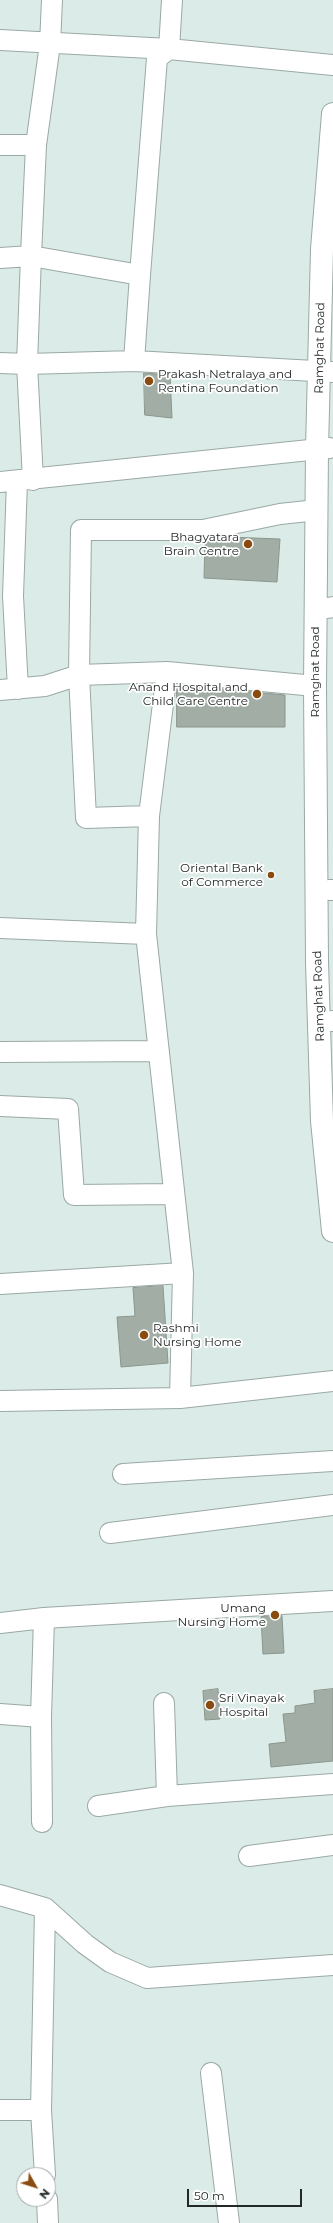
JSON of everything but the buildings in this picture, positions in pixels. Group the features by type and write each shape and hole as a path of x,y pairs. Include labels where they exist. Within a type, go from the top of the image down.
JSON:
{"main road":[{"name":"Ramghat Road","path":"333,114 328,248 328,371 317,510 314,686 317,962 322,1121 333,1231"},
{"name":"Ramghat Road","path":"328,371 333,343"},
{"name":"Ramghat Road","path":"323,448 330,517 331,890 328,962 332,1021 333,1074"}],"street":[{"path":"52,0 50,44 36,145 27,364 17,481 7,560 13,611 9,689 45,686 79,675 167,672 314,686"},
{"path":"134,362 157,58 169,49 172,0"},
{"path":"0,40 50,44 169,49 333,65"},
{"path":"0,144 36,145"},
{"path":"0,258 31,256 140,275"},
{"path":"0,363 27,364 134,362 328,371"},
{"path":"17,481 323,448"},
{"path":"149,816 86,818 79,675 81,530 203,530 280,514 317,510"},
{"path":"167,672 149,816 146,934 183,1273 180,1398"},
{"path":"0,928 146,934"},
{"path":"0,1052 158,1051"},
{"path":"0,1106 68,1109 74,1195 174,1194"},
{"path":"0,1284 183,1273"},
{"path":"0,1401 180,1398 333,1381"},
{"path":"123,1474 333,1461"},
{"path":"110,1533 333,1505"},
{"path":"0,1623 44,1618 333,1601"},
{"path":"42,1822 41,1717 44,1618"},
{"path":"164,1703 167,1796"},
{"path":"0,1714 41,1717"},
{"path":"98,1806 167,1796 333,1784"},
{"path":"249,1856 333,1845"},
{"path":"0,1895 45,1908 85,1944 110,1962 147,1978 333,1965"},
{"path":"45,1908 42,2110 45,2167"},
{"path":"211,2073 229,2223"},
{"path":"0,2110 42,2110"},
{"path":"47,2207 48,2223"}],"place":[{"name":"Prakash Netralaya and Rentina Foundation","path":"149,381"},
{"name":"Bhagyatara Brain Centre","path":"248,544"},
{"name":"Anand Hospital and Child Care Centre","path":"257,694"},
{"name":"Oriental Bank of Commerce","path":"271,875"},
{"name":"Rashmi Nursing Home","path":"144,1335"},
{"name":"Umang Nursing Home","path":"275,1615"},
{"name":"Sri Vinayak Hospital","path":"210,1705"}]}
